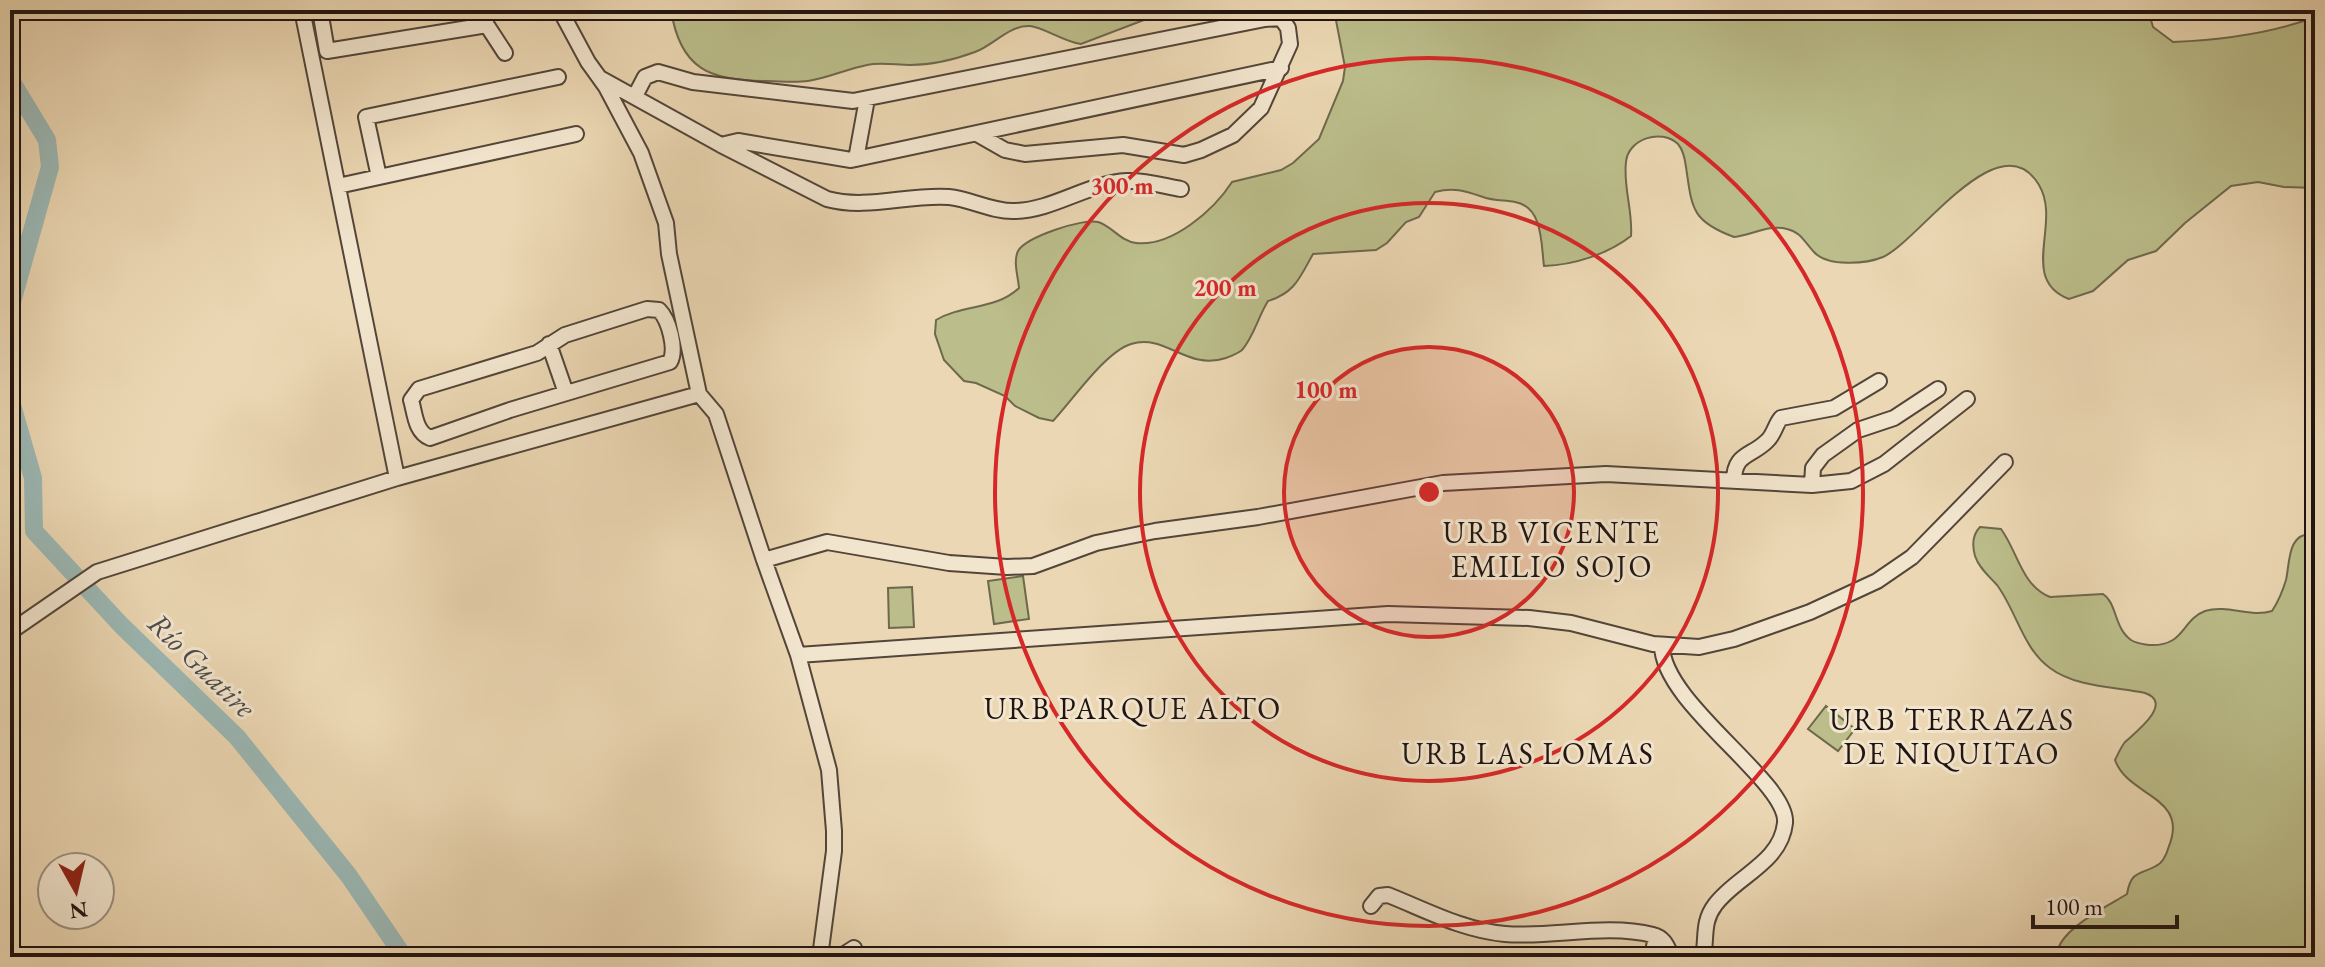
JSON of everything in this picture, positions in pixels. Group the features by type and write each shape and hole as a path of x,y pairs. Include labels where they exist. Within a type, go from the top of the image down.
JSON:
{"street":[{"path":"302,10 397,478"},
{"path":"320,10 327,51 487,25"},
{"path":"477,10 505,53"},
{"path":"560,10 641,153 666,223 669,254 699,394 716,414 798,655 829,770 834,831 820,957"},
{"path":"635,96 645,77 658,72 693,82 853,101 1265,19 1281,18 1288,28 1290,44 1261,108 1233,135 1201,150 1184,155 1123,145 1025,154 1005,150 977,134"},
{"path":"721,145 738,141 856,159 1281,68"},
{"path":"379,177 366,117 558,77"},
{"path":"599,78 721,145 827,199 844,204 932,196 1014,211 1037,208 1121,181 1181,189"},
{"path":"856,159 867,99"},
{"path":"338,186 576,134"},
{"path":"647,309 659,310 665,317 674,353 670,362 566,393 430,438 419,430 411,400 414,392 426,386 537,353 565,335 647,309"},
{"path":"549,344 566,393"},
{"path":"1734,481 1735,466 1739,460 1766,442 1781,418 1834,408 1879,381"},
{"path":"1812,485 1813,468 1823,455 1858,430 1894,418 1938,389"},
{"path":"10,632 97,572 397,478 699,394"},
{"path":"764,560 827,542 949,563 1033,566 1096,543 1155,531 1258,517 1443,483 1606,474 1812,485 1851,481 1884,464 1967,399"},
{"path":"382,405 411,400"},
{"path":"798,655 1388,614 1529,618 1571,623 1662,646 1699,647 1734,639 1810,612 1877,581 1912,557 2005,462"},
{"path":"1662,646 1664,661 1672,677 1705,719 1778,800 1785,818 1782,833 1767,858 1722,896 1711,910 1705,926 1703,957"},
{"path":"1371,906 1379,896 1388,895 1452,922 1502,934 1614,932 1656,936 1663,939 1672,957"},
{"path":"1652,957 1656,936"},
{"path":"840,957 854,948"}],"green space":[{"path":"671,10 1205,10 1183,15 1157,15 1081,44 1035,27 1022,27 982,49 952,59 918,65 872,64 815,80 792,82 728,78 701,68 682,46"},
{"path":"1334,10 2148,10 2153,27 2173,42 2245,35 2315,17 2315,188 2258,182 2231,186 2156,251 2128,260 2093,291 2069,299 2054,290 2046,278 2043,264 2045,200 2039,185 2023,169 2003,166 1982,175 1883,257 1837,262 1820,257 1792,230 1767,229 1734,237 1709,225 1701,219 1692,203 1680,146 1663,137 1646,138 1633,147 1626,162 1631,236 1590,257 1544,266 1539,227 1536,218 1524,205 1459,190 1435,192 1419,217 1406,222 1376,250 1313,254 1291,289 1268,301 1250,339 1238,353 1212,361 1199,360 1155,343 1131,344 1100,367 1053,421 1015,406 1005,396 964,381 944,360 935,334 936,320 957,311 990,304 1019,288 1018,251 1032,240 1055,230 1091,222 1103,224 1130,242 1150,243 1164,239 1203,215 1232,182 1281,170 1293,163 1319,139 1343,81 1345,67"},
{"path":"1980,527 2001,529 2026,576 2040,592 2050,597 2103,594 2111,603 2125,635 2149,645 2170,642 2191,620 2205,611 2272,611 2285,584 2294,543 2298,538 2313,534 2315,957 2057,957 2064,938 2073,929 2127,894 2134,877 2158,865 2167,852 2173,829 2171,817 2164,807 2122,772 2115,760 2125,742 2150,718 2156,703 2145,693 2071,679 2041,660 2026,640 2004,595 1977,560 1973,540"},
{"path":"1023,576 1029,619 994,624 988,581"},
{"path":"912,587 914,627 889,628 888,588"},
{"path":"1826,706 1855,729 1838,751 1808,729"}],"waterway":[{"name":"Río Guatire","path":"10,79 47,140 50,167 10,309"},
{"name":"Río Guatire","path":"10,398 33,478 34,531 121,625 237,737 349,876 404,957"}],"district":[{"name":"URB VICENTE EMILIO SOJO","path":"1552,549"},
{"name":"URB PARQUE ALTO","path":"1133,708"},
{"name":"URB TERRAZAS DE NIQUITAO","path":"1952,736"},
{"name":"URB LAS LOMAS","path":"1528,753"}]}
